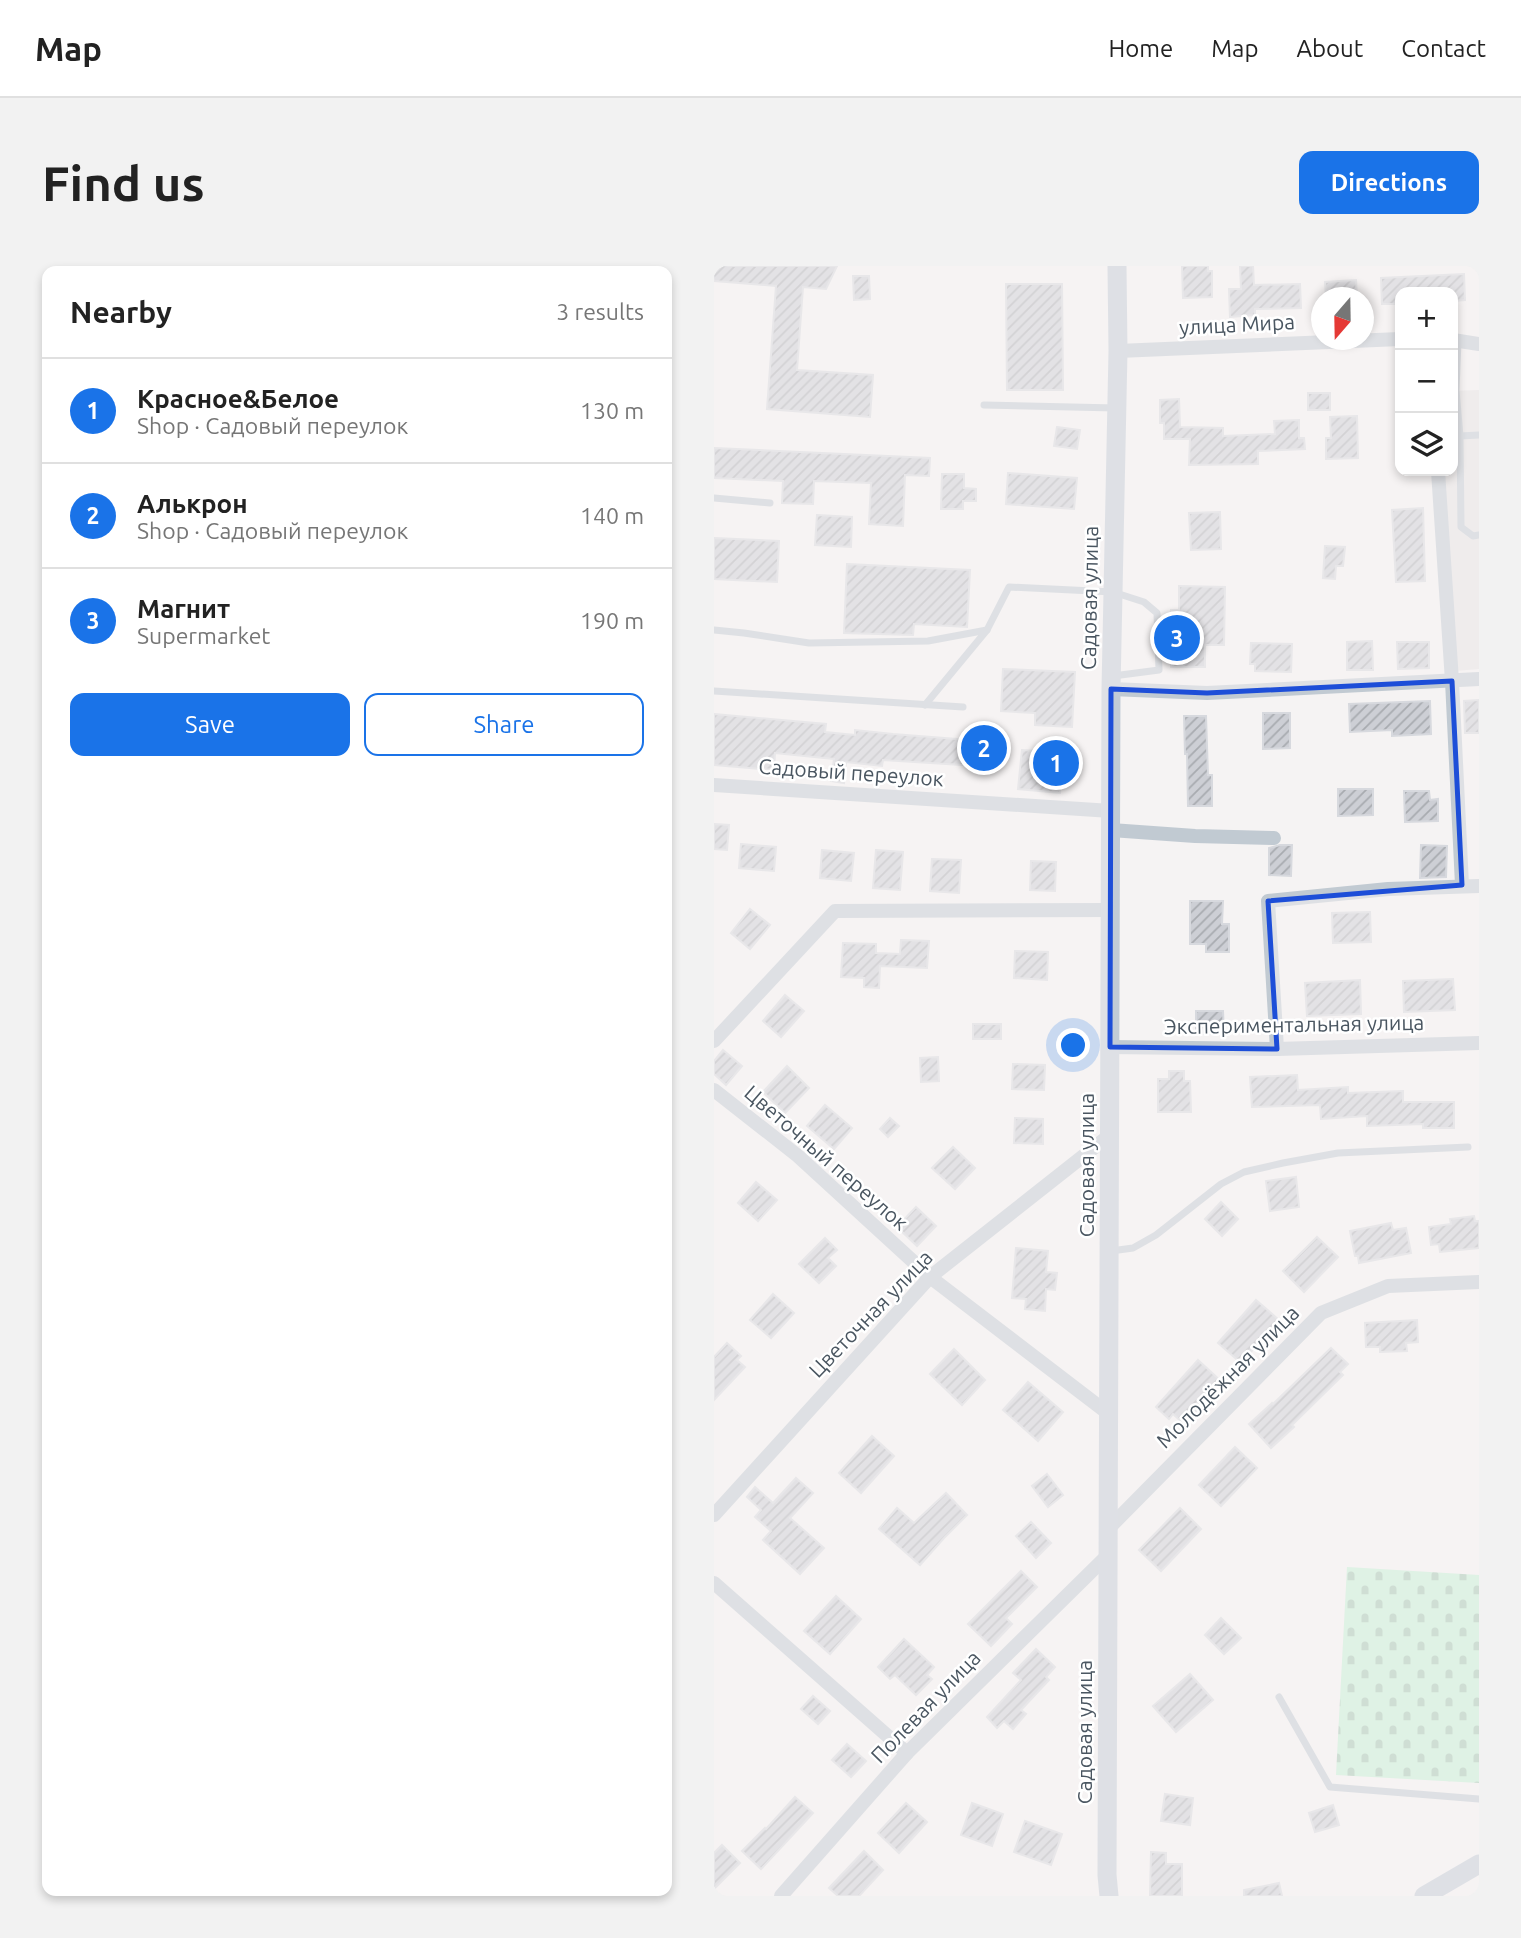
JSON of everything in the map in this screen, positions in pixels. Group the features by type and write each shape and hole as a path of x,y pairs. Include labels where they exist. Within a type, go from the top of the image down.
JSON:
{"main road":[{"name":"Садовая улица","path":"1109,1896 1111,682 1118,351 1117,266"},
{"path":"1424,1896 1479,1864"}],"street":[{"name":"улица Мира","path":"1118,351 1395,338"},
{"path":"1458,341 1479,344"},
{"path":"1438,476 1462,885"},
{"path":"1111,682 1207,693 1479,679"},
{"name":"Садовый переулок","path":"714,785 1111,820 1195,836 1274,838"},
{"path":"1277,1049 1268,901 1351,892 1479,886"},
{"path":"714,1041 835,911 1111,910"},
{"name":"Экспериментальная улица","path":"1110,1047 1277,1049 1479,1043"},
{"name":"Цветочный переулок","path":"714,1090 798,1156 930,1277 1109,1414"},
{"name":"Цветочная улица","path":"714,1515 930,1277 1110,1135"},
{"name":"Молодёжная улица","path":"1109,1528 1321,1313 1388,1286 1479,1282"},
{"name":"Полевая улица","path":"781,1896 907,1753 1108,1555"},
{"path":"714,1583 907,1753"}],"lane":[{"path":"1455,350 1461,527 1473,536 1479,535"},
{"path":"985,405 1117,408"},
{"path":"1460,436 1479,435"},
{"path":"714,498 770,503"},
{"path":"925,705 987,630 1009,587 1113,592 1144,602 1157,613 1159,670 1111,682"},
{"path":"714,631 809,643 835,643 928,641 987,630"},
{"path":"714,691 963,707"},
{"path":"1110,1251 1133,1248 1156,1235 1221,1184 1244,1172 1338,1153 1468,1147"},
{"path":"1279,1697 1330,1787 1479,1799"}],"highlighted area":[{"path":"1452,681 1462,885 1268,901 1277,1049 1110,1047 1111,689 1207,693"}],"shaded area":[{"path":"1479,390 1479,669 1455,671 1444,476 1458,476 1458,391"}],"green space":[{"path":"1347,1567 1479,1575 1479,1783 1336,1775"}],"building":[{"path":"714,266 837,266 826,289 803,287 797,370 873,375 870,417 767,409 776,286 714,281"},
{"path":"1182,266 1208,266 1208,271 1212,271 1212,297 1183,298"},
{"path":"1240,266 1253,266 1254,285 1300,284 1301,308 1255,309 1255,315 1230,317 1229,289 1241,289"},
{"path":"1464,274 1465,300 1458,301 1458,287 1395,287 1395,304 1382,304 1381,278"},
{"path":"853,276 869,276 870,299 854,300"},
{"path":"1356,280 1356,287 1325,287 1325,282"},
{"path":"1006,284 1062,284 1063,390 1007,390"},
{"path":"1308,393 1330,393 1330,410 1308,410"},
{"path":"1179,399 1180,427 1223,428 1223,436 1275,434 1274,421 1299,420 1299,438 1304,438 1305,449 1258,451 1258,464 1189,465 1190,439 1164,439 1164,423 1160,423 1160,400"},
{"path":"1357,416 1358,458 1326,459 1326,438 1331,438 1330,417"},
{"path":"1057,427 1080,430 1077,449 1054,446"},
{"path":"714,448 930,458 929,476 905,475 903,526 869,524 871,483 814,481 813,504 782,503 783,481 714,478"},
{"path":"1008,473 1077,478 1074,509 1006,504"},
{"path":"942,474 964,474 964,488 976,489 976,501 963,501 963,509 941,509"},
{"path":"1423,508 1425,581 1396,582 1392,510"},
{"path":"1220,512 1221,549 1191,550 1189,513"},
{"path":"817,515 852,517 851,547 815,545"},
{"path":"714,538 779,541 777,582 714,579"},
{"path":"1325,546 1345,547 1343,566 1336,566 1335,579 1323,578"},
{"path":"847,564 970,570 967,627 914,624 913,635 844,633"},
{"path":"1179,586 1225,587 1224,645 1205,645 1205,667 1171,667 1171,610 1179,610"},
{"path":"1372,641 1373,670 1347,670 1347,642"},
{"path":"1397,642 1429,642 1429,668 1398,669"},
{"path":"1251,643 1292,644 1291,672 1255,671 1255,664 1250,664"},
{"path":"1003,669 1075,672 1072,727 1035,725 1035,713 1001,711"},
{"path":"1479,700 1479,733 1465,733 1464,701"},
{"path":"1430,701 1431,734 1392,736 1392,730 1350,732 1349,704"},
{"path":"1263,713 1290,713 1290,748 1263,749"},
{"path":"714,714 826,724 825,732 855,735 855,730 995,742 993,767 883,760 882,766 846,762 844,783 831,781 834,759 775,753 774,770 714,765"},
{"path":"1184,716 1206,716 1212,806 1188,806"},
{"path":"1022,750 1063,753 1060,793 1018,789"},
{"path":"1338,789 1373,789 1373,815 1338,816"},
{"path":"1404,791 1429,791 1430,800 1438,799 1438,821 1405,822"},
{"path":"714,824 729,825 727,850 714,849"},
{"path":"741,844 776,847 774,871 739,868"},
{"path":"1292,845 1291,876 1269,875 1269,848"},
{"path":"1421,845 1447,846 1446,877 1420,878"},
{"path":"822,850 854,853 851,881 820,878"},
{"path":"876,850 903,852 900,890 873,888"},
{"path":"932,859 961,860 959,893 930,891"},
{"path":"1031,861 1056,862 1055,891 1030,890"},
{"path":"1190,901 1223,901 1222,924 1229,924 1229,952 1206,952 1206,944 1190,944"},
{"path":"750,909 770,925 750,949 731,933"},
{"path":"1370,912 1371,942 1333,943 1332,913"},
{"path":"901,940 929,941 927,968 880,966 879,988 864,987 864,978 841,977 843,943 876,944 876,953 900,954"},
{"path":"1015,951 1048,952 1047,980 1014,978"},
{"path":"1453,979 1455,1010 1404,1012 1403,981"},
{"path":"1360,980 1361,1014 1307,1016 1305,983"},
{"path":"785,995 804,1011 781,1037 763,1021"},
{"path":"1196,1011 1223,1011 1224,1033 1196,1034"},
{"path":"973,1024 1001,1024 1001,1039 973,1039"},
{"path":"723,1050 742,1066 726,1085 714,1074 714,1061"},
{"path":"938,1057 939,1081 921,1082 920,1058"},
{"path":"1013,1064 1045,1065 1044,1090 1012,1089"},
{"path":"787,1066 809,1088 785,1113 763,1092"},
{"path":"1169,1071 1184,1071 1184,1081 1190,1081 1191,1112 1158,1112 1158,1079 1169,1079"},
{"path":"1297,1075 1298,1090 1348,1087 1348,1093 1403,1091 1403,1102 1454,1102 1454,1128 1423,1128 1423,1124 1367,1126 1367,1116 1321,1119 1320,1105 1252,1107 1250,1077"},
{"path":"825,1105 852,1128 834,1149 807,1126"},
{"path":"890,1118 899,1126 888,1137 880,1129"},
{"path":"1015,1118 1043,1119 1043,1144 1014,1143"},
{"path":"953,1147 975,1168 955,1189 932,1168"},
{"path":"1296,1177 1299,1207 1270,1211 1266,1181"},
{"path":"756,1182 777,1200 758,1221 738,1203"},
{"path":"1221,1202 1238,1219 1222,1236 1205,1219"},
{"path":"916,1207 936,1226 917,1246 897,1227"},
{"path":"1474,1216 1475,1221 1479,1221 1479,1248 1440,1252 1439,1244 1431,1245 1429,1227 1451,1224 1450,1219"},
{"path":"1391,1223 1393,1230 1406,1228 1411,1253 1359,1263 1350,1231"},
{"path":"1317,1237 1338,1257 1304,1292 1283,1271"},
{"path":"825,1238 837,1250 828,1258 836,1266 819,1283 799,1264"},
{"path":"1016,1248 1048,1251 1046,1272 1057,1273 1055,1290 1046,1289 1045,1311 1025,1309 1026,1299 1012,1298"},
{"path":"773,1294 794,1313 771,1338 750,1320"},
{"path":"1256,1300 1279,1320 1241,1363 1218,1343"},
{"path":"1417,1320 1418,1342 1406,1343 1407,1351 1380,1352 1380,1347 1366,1347 1365,1323"},
{"path":"727,1343 741,1356 737,1360 745,1367 714,1400 714,1357"},
{"path":"1331,1348 1348,1364 1340,1372 1343,1375 1271,1448 1249,1424"},
{"path":"954,1349 985,1380 962,1405 930,1374"},
{"path":"1198,1360 1222,1382 1184,1424 1173,1414 1169,1419 1156,1407"},
{"path":"1028,1382 1063,1412 1038,1441 1003,1410"},
{"path":"872,1436 894,1456 861,1493 839,1473"},
{"path":"1235,1447 1257,1468 1221,1506 1199,1485"},
{"path":"1047,1474 1063,1495 1048,1507 1032,1486"},
{"path":"796,1478 813,1493 790,1518 824,1548 800,1574 763,1540 771,1531 755,1517 761,1510 747,1497 755,1487 773,1503"},
{"path":"946,1493 967,1515 920,1565 879,1529 897,1508 914,1523"},
{"path":"1180,1508 1201,1529 1161,1571 1139,1550"},
{"path":"1031,1522 1051,1543 1036,1558 1016,1536"},
{"path":"1021,1571 1037,1587 1006,1618 1012,1624 991,1646 968,1624"},
{"path":"836,1596 861,1619 830,1654 804,1631"},
{"path":"1221,1618 1241,1638 1224,1654 1205,1635"},
{"path":"904,1639 934,1667 927,1675 932,1679 916,1695 895,1675 890,1679 878,1667"},
{"path":"1036,1649 1055,1667 1046,1677 1049,1680 1021,1710 1026,1714 1013,1729 1004,1721 997,1728 987,1717 1021,1680 1013,1673"},
{"path":"1190,1674 1213,1700 1176,1732 1153,1706"},
{"path":"813,1696 830,1711 818,1724 801,1709"},
{"path":"847,1744 866,1761 851,1777 832,1760"},
{"path":"1165,1794 1193,1798 1190,1825 1161,1821"},
{"path":"795,1797 813,1813 761,1869 742,1851"},
{"path":"906,1803 927,1822 899,1853 878,1833"},
{"path":"972,1803 1003,1814 992,1846 961,1835"},
{"path":"1333,1805 1339,1825 1315,1832 1309,1813"},
{"path":"1025,1821 1062,1834 1051,1865 1014,1852"},
{"path":"722,1845 740,1863 714,1889 714,1853"},
{"path":"864,1851 883,1870 859,1896 838,1896 829,1888"},
{"path":"1151,1852 1166,1853 1166,1864 1182,1864 1182,1896 1150,1896"},
{"path":"1279,1883 1282,1896 1244,1896 1244,1890"}],"place":[{"name":"Магнит","path":"1177,638"},
{"name":"Алькрон","path":"984,748"},
{"name":"Красное&Белое","path":"1056,763"}]}
